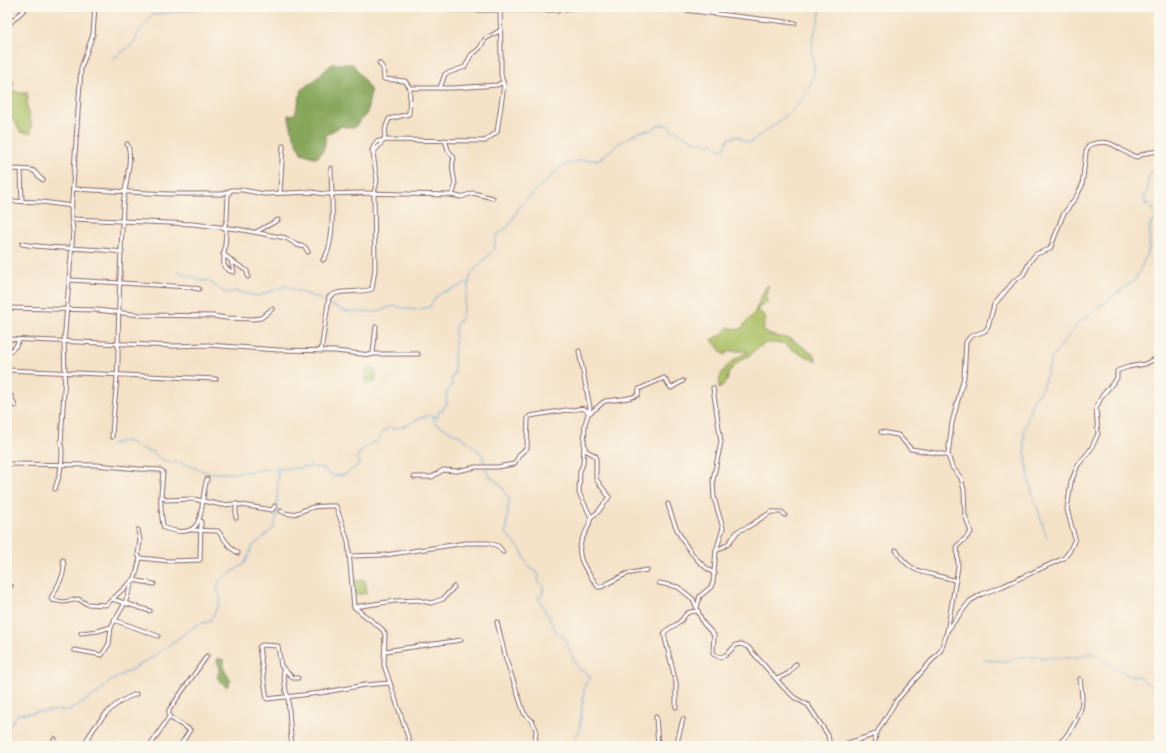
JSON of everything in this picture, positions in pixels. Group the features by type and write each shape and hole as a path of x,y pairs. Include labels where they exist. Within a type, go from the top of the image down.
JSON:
{"street":[{"path":"7,26 27,7"},
{"path":"55,489 62,464 65,373 64,342 72,250 72,206 81,68 93,34 95,7"},
{"path":"445,7 451,10 500,8 563,10 579,7 626,10 666,8 795,23"},
{"path":"321,351 329,297 336,292 364,292 372,289 374,269 374,193 377,181 372,150 376,142 384,140 485,141 497,132 504,85 500,61 500,8"},
{"path":"440,88 445,74 465,67 471,55 479,49 485,38 500,30"},
{"path":"373,153 384,140 386,126 389,119 409,114 410,88 404,81 384,79 383,68 379,63"},
{"path":"410,88 497,85 501,83 504,85"},
{"path":"445,140 448,150 454,158 451,166 456,184 455,190 451,195"},
{"path":"874,746 876,734 896,701 942,650 947,632 956,581 958,567 957,546 971,532 965,515 964,490 961,478 952,467 948,455 952,423 964,377 966,342 971,336 985,331 988,327 994,305 1015,280 1023,275 1036,254 1050,249 1063,215 1076,198 1082,186 1086,165 1086,152 1089,145 1104,142 1114,144 1129,155 1137,157 1146,152 1159,151"},
{"path":"112,437 120,313 119,284 122,252 122,221 124,191 130,165 129,147 127,144"},
{"path":"280,192 283,146"},
{"path":"324,260 329,254 331,232 331,168"},
{"path":"7,169 29,169 35,172 38,177 43,180"},
{"path":"21,170 22,202"},
{"path":"74,189 222,194 231,190 243,190 264,194 280,192 311,192 331,194 374,193 451,195 461,197 473,194 493,198"},
{"path":"231,190 228,194 228,219 225,228 223,254 224,266 230,272 234,272 232,261"},
{"path":"7,201 42,202 72,206"},
{"path":"72,219 225,228 256,232 286,238 296,245 305,247 308,252"},
{"path":"256,232 278,220"},
{"path":"22,244 72,250 104,250 122,252"},
{"path":"223,254 247,271 248,277"},
{"path":"70,280 119,284 181,286 199,289"},
{"path":"7,308 67,309 253,319 261,318 272,309"},
{"path":"372,354 376,327"},
{"path":"7,339 173,346 208,345 372,354 418,354"},
{"path":"7,354 16,346 19,340"},
{"path":"579,351 590,401 590,413 585,424 585,450 596,456 596,479 609,497 598,512 591,516"},
{"path":"947,632 970,601 982,594 1056,562 1069,552 1075,539 1067,509 1071,482 1078,465 1091,449 1098,434 1096,408 1102,396 1117,378 1118,371 1128,367 1145,364 1159,357"},
{"path":"7,370 216,378"},
{"path":"590,413 597,410 605,401 629,399 638,395 639,389 664,378 671,388 683,381"},
{"path":"697,607 700,596 711,587 716,551 723,528 714,498 713,480 721,442 713,388"},
{"path":"7,398 11,396 15,406"},
{"path":"414,478 432,477 443,470 457,471 476,467 497,467 514,464 520,454 528,448 528,418 530,416 566,410 570,411 581,407 590,413"},
{"path":"881,432 898,436 911,449 948,455"},
{"path":"585,445 582,456 583,464 580,471 579,493 591,516 589,529 580,544 579,559 598,587 602,587 626,574 647,570"},
{"path":"7,464 62,464 160,470 163,472 164,478 160,502 163,509 162,522 164,528 179,531 218,531 231,548 238,553"},
{"path":"140,558 197,562 200,560 201,518 208,479"},
{"path":"161,495 166,500 194,499 222,505 236,504 272,510 275,506"},
{"path":"236,504 236,518"},
{"path":"668,504 678,529 693,556 702,566 714,574"},
{"path":"281,511 294,514 311,507 336,506 348,541 354,607 382,629 385,634 384,665 411,746"},
{"path":"716,551 728,544 738,530 748,527 770,512 782,512 785,515"},
{"path":"192,530 197,526 201,518"},
{"path":"74,650 102,655 110,644 111,627 125,603 138,570 140,540 138,530"},
{"path":"350,556 385,555 466,543 489,543 498,546 503,552"},
{"path":"896,550 901,559 920,572 946,577 956,581"},
{"path":"63,560 65,567 61,580 51,598 52,600 64,602 78,599 96,605 106,604 133,580"},
{"path":"133,580 154,584"},
{"path":"659,583 678,587 693,599 703,623 714,635 713,654 720,657 726,655 731,648 741,644 753,651 756,659 777,679 784,688 795,698 808,705 820,720 828,735 830,746"},
{"path":"354,607 418,600 431,603 443,599 454,588"},
{"path":"112,599 150,611"},
{"path":"676,707 676,683 664,634 669,628 676,625 684,614 698,611"},
{"path":"114,620 158,636"},
{"path":"497,622 506,659 524,713 532,721 536,729 535,746"},
{"path":"82,633 98,632 111,627"},
{"path":"385,650 461,640"},
{"path":"294,746 291,739 288,696 286,692 283,669 279,660 278,646 262,645 259,647 267,699 288,696 320,693 365,684 390,683"},
{"path":"150,746 169,717 169,710 207,656"},
{"path":"777,679 789,673 796,664"},
{"path":"283,669 294,678 298,678"},
{"path":"1055,746 1062,742 1072,729 1082,703 1080,679"},
{"path":"83,746 108,711 123,698 136,694"},
{"path":"169,717 190,730 180,746"},
{"path":"656,717 658,746"},
{"path":"676,746 683,719"},
{"path":"839,746 876,734"},
{"path":"50,746 55,739"}],"green space":[{"path":"332,64 353,64 371,91 367,113 354,128 341,126 326,135 324,149 317,158 301,153 293,134 288,115 295,114 302,89"},
{"path":"9,81 14,82 11,90 20,93 27,93 27,107 32,129 31,133 20,132 16,123 7,114 7,86"},
{"path":"768,285 767,302 757,309 766,317 763,331 770,335 791,339 815,355 816,361 791,349 784,343 766,343 738,362 729,372 727,381 719,389 719,382 724,370 732,362 748,351 730,351 724,355 712,340 724,333 728,327 740,330 755,312 763,292"},
{"path":"372,368 376,371 375,382 367,383 365,381 367,369"},
{"path":"365,580 367,593 355,595 354,581"},
{"path":"218,658 224,660 224,669 231,680 228,686 225,686 217,678 220,668 217,662"}],"waterway":[{"path":"111,60 134,43 138,33 152,15 212,7"},
{"path":"111,444 126,441 147,451 154,452 156,456 162,460 181,463 207,472 233,473 275,468 301,469 302,466 308,468 308,466 312,466 314,468 322,468 333,476 344,475 360,464 356,458 358,455 368,445 378,441 382,431 386,430 388,427 402,427 418,419 432,415 438,418 439,410 441,412 443,411 444,405 448,404 446,401 447,391 452,384 451,379 455,373 455,326 461,319 471,274 494,249 496,236 508,227 520,206 562,166 582,160 598,160 618,144 640,131 653,130 656,126 664,124 670,127 672,132 675,129 698,143 706,141 708,145 713,142 720,150 725,147 728,139 737,136 749,143 778,122 796,106 809,87 814,72 812,49 813,40 821,7"},
{"path":"1047,538 1030,485 1024,444 1024,430 1033,400 1041,389 1051,359 1078,323 1136,279 1149,249 1150,224 1158,220 1151,206 1144,200 1148,187 1148,178 1151,172 1159,173"},
{"path":"1144,204 1149,205"},
{"path":"177,271 202,281 207,280 225,293 236,291 257,296 286,286 327,302"},
{"path":"329,304 347,312 374,312 394,306 415,310 430,307 436,297 446,291 467,283"},
{"path":"433,416 435,423 462,437 482,454 488,475 500,484 509,499 506,533 521,550 529,567 539,574 538,580 543,586 543,595 538,597 557,633 564,638 577,667 591,677 585,684 579,732 575,734 576,741 570,746"},
{"path":"7,729 18,714 59,710 67,711 75,707 100,692 109,682 153,657 196,625 210,621 221,600 217,590 219,581 245,563 253,546 274,528 277,515 278,469"},
{"path":"982,662 987,660 1005,661 1022,657 1073,658 1093,653 1127,675 1140,677 1148,684 1159,690"}]}
